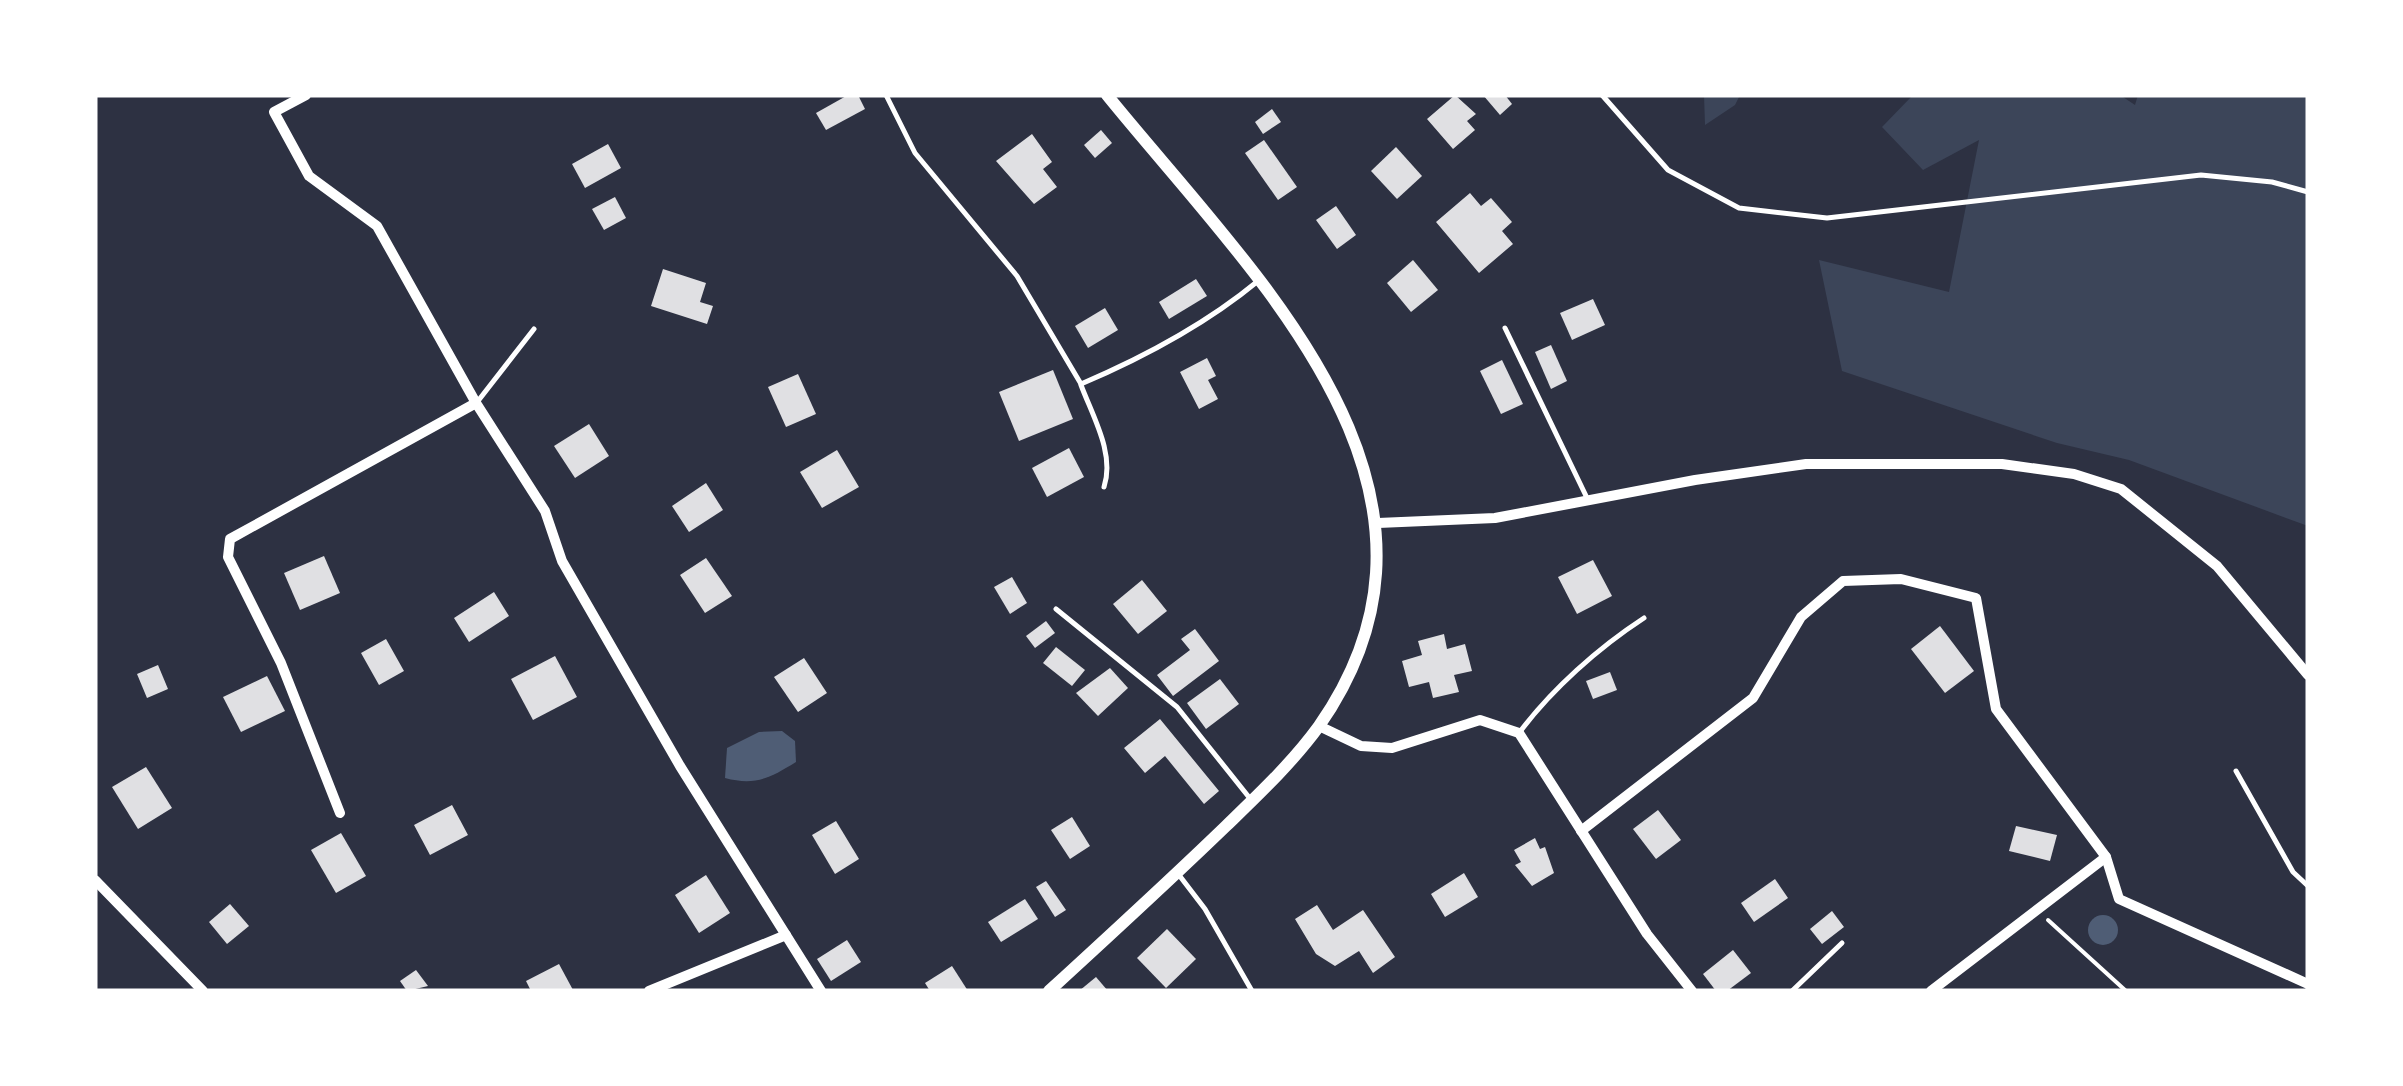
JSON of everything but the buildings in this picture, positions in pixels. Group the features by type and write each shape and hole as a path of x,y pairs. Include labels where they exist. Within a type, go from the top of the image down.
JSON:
{"street":[{"path":"306,95 274,112 309,176 377,226 476,404 545,511 562,561 680,766 821,991"},
{"path":"1048,991 1177,874 1319,726 1351,669 1369,623 1378,570 1378,523 1365,462 1347,418 1314,359 1258,281 1108,95"},
{"path":"340,813 281,663 228,558 230,539 476,404"},
{"path":"1378,523 1496,518 1806,464 2002,464 2074,474 2121,489 2217,566 2308,675"},
{"path":"1580,831 1754,698 1801,618 1843,581 1901,579 1976,598 1996,709 2106,857 2119,898 2308,984"},
{"path":"1319,726 1362,746 1392,748 1480,720 1519,733 1647,934 1692,991"},
{"path":"1931,991 2106,857"},
{"path":"95,880 202,991"},
{"path":"649,991 786,935"}],"lane":[{"path":"886,95 916,153 1017,276 1081,384 1106,454 1109,472 1104,486"},
{"path":"1602,95 1668,170 1739,208 1827,218 2201,175 2272,182 2308,192"},
{"path":"1081,384 1184,330 1258,281"},
{"path":"1505,328 1588,500"},
{"path":"476,404 534,329"},
{"path":"1056,609 1177,707 1252,800"},
{"path":"1519,733 1538,708 1608,641 1644,618"},
{"path":"2236,771 2293,872 2308,886"},
{"path":"1177,874 1205,908 1252,991"},
{"path":"1792,991 1842,944"}],"path":[{"path":"2037,910 2126,991"}],"shaded area":[{"path":"1704,95 1740,95 1735,105 1705,125"},
{"path":"1913,95 2120,95 2135,105 2138,95 2308,95 2308,526 2129,460 2057,443 1842,371 1819,260 1949,292 1979,140 1923,170 1882,127"},
{"path":"782,731 795,741 796,762 762,779 725,778 727,748 759,732"},
{"path":"2103,915 2114,919 2118,930 2114,941 2103,945 2092,941 2088,930 2092,919"}]}
